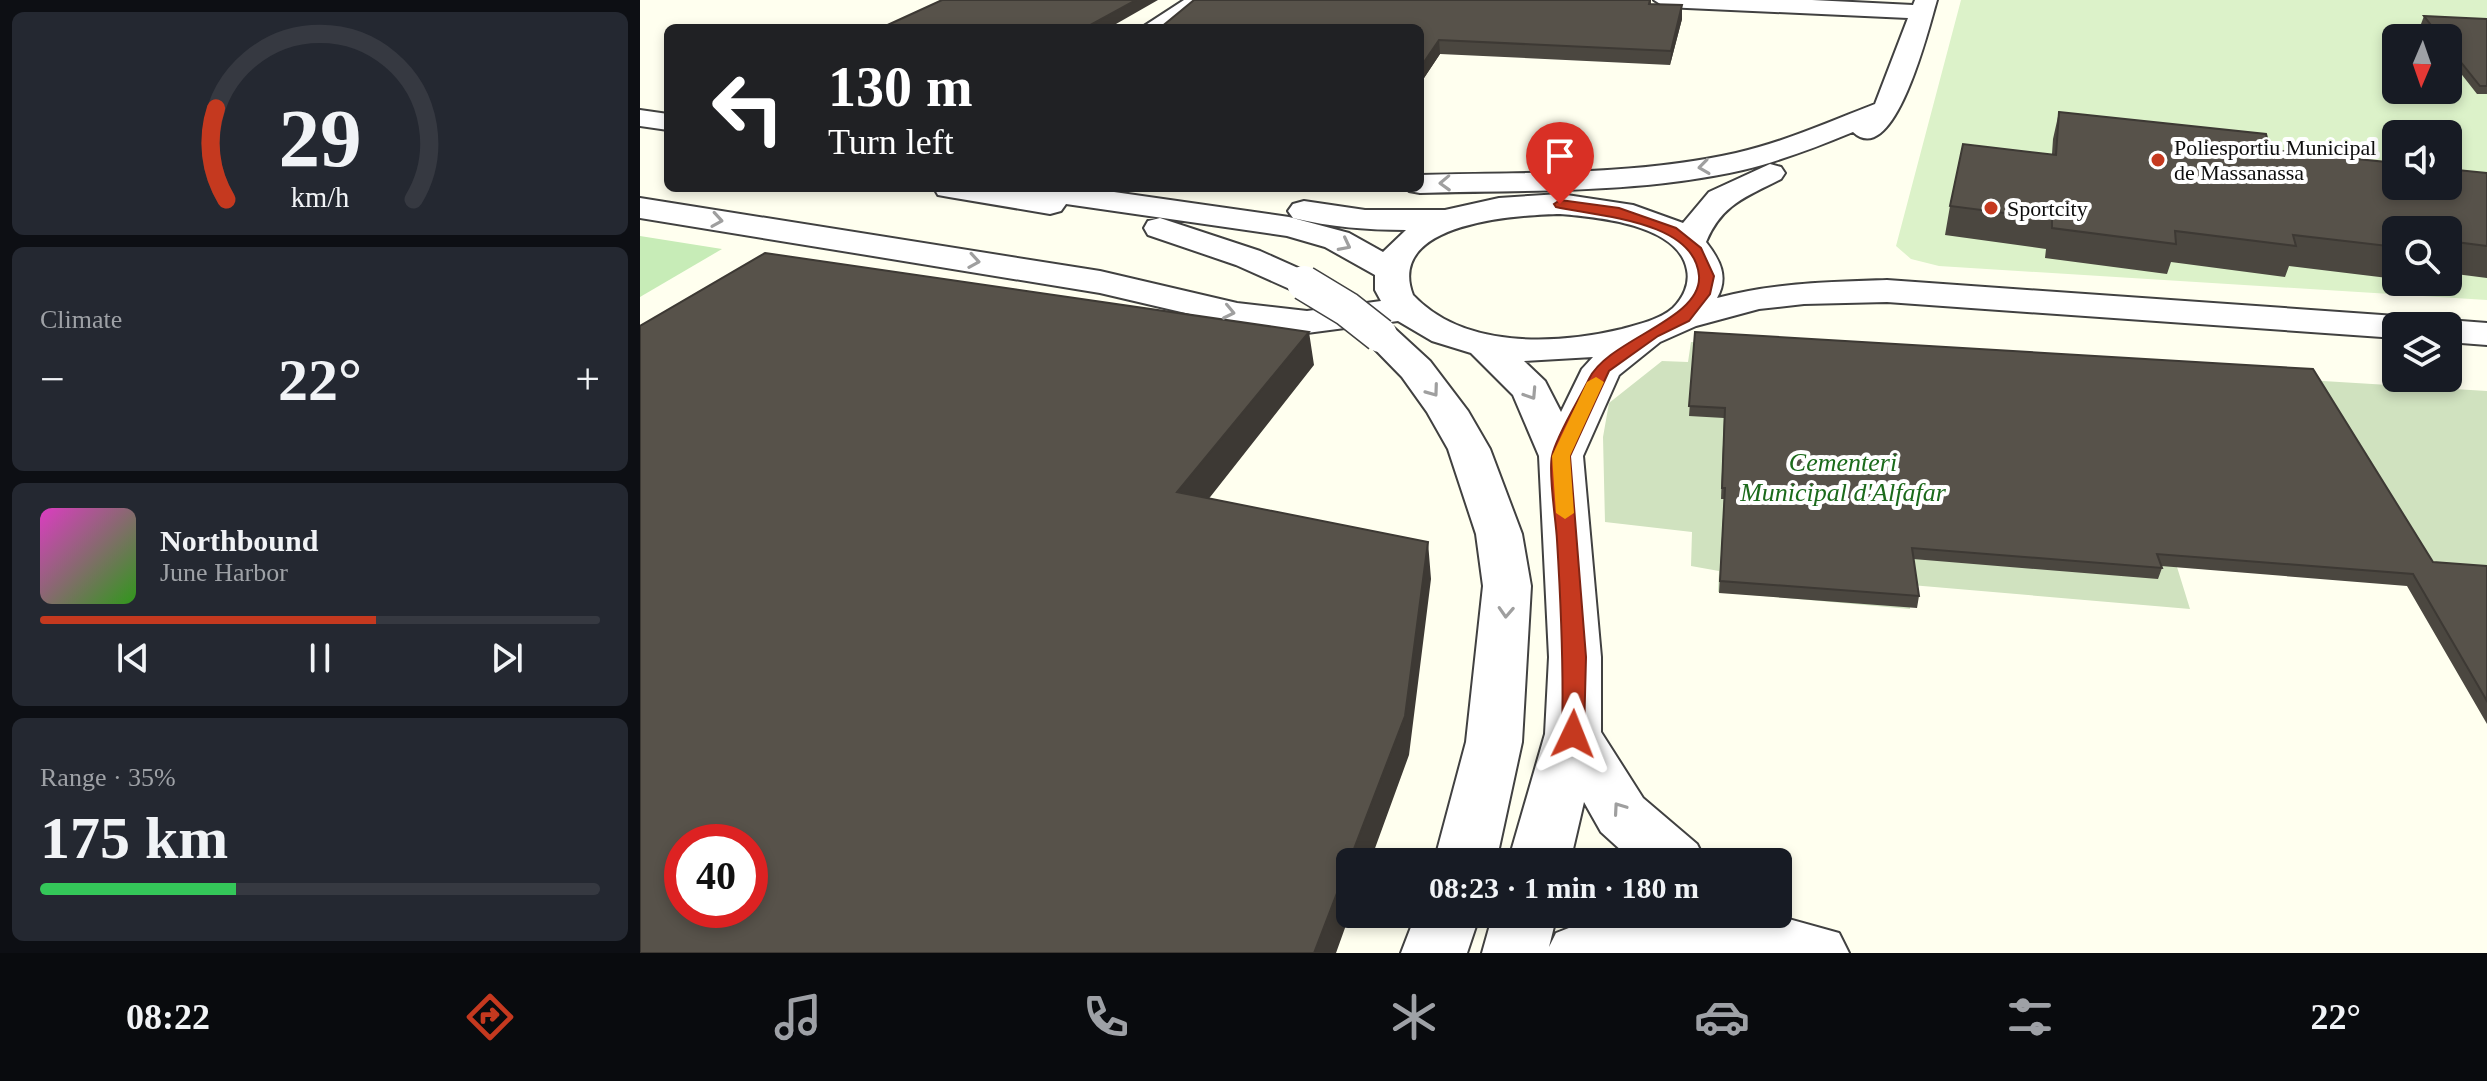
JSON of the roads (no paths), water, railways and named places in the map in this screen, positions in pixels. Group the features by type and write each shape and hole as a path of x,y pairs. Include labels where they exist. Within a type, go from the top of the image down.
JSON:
{"street":[{"path":"1160,24 1200,0"},
{"path":"1561,456 1602,369 1668,325 1703,294 1706,276 1695,251 1699,217 1714,202 1770,173 1845,143 1878,121 1894,95 1924,6 1665,0"},
{"path":"640,101 664,104"},
{"path":"1424,184 1598,177 1711,167 1794,145 1885,110"},
{"path":"640,118 664,121"},
{"path":"640,133 664,136"},
{"path":"1468,848 1494,742 1507,586 1499,534 1469,449 1447,411 1416,369 1393,322 1391,270 1405,247 1434,227 1453,220 1518,206 1589,206 1671,199 1770,173"},
{"path":"974,192 1086,210 1159,228 1248,258 1304,283 1347,309 1437,330 1484,345 1542,351 1601,347 1757,298 1804,293 1887,291"},
{"path":"1048,192 1289,227 1337,240 1391,270"},
{"path":"1165,192 1365,220 1453,220"},
{"path":"1589,206 1647,220 1671,231 1695,251 1764,275 1887,291 2382,326"},
{"path":"640,208 1100,282 1237,314 1307,322 1393,322"},
{"path":"2462,332 2487,334"},
{"path":"1484,345 1531,390 1561,456 1575,657 1573,734 1543,848"},
{"path":"1573,734 1622,815 1659,848"},
{"path":"1434,953 1443,928"},
{"path":"1515,953 1521,928"},
{"path":"1579,953 1770,936"}],"place":[{"name":"Poliesportiu Municipal de Massanassa","path":"2158,160"},
{"name":"Sportcity","path":"1991,208"}],"park label":[{"name":"Cementeri Municipal d'Alfafar","path":"1843,477"}]}
